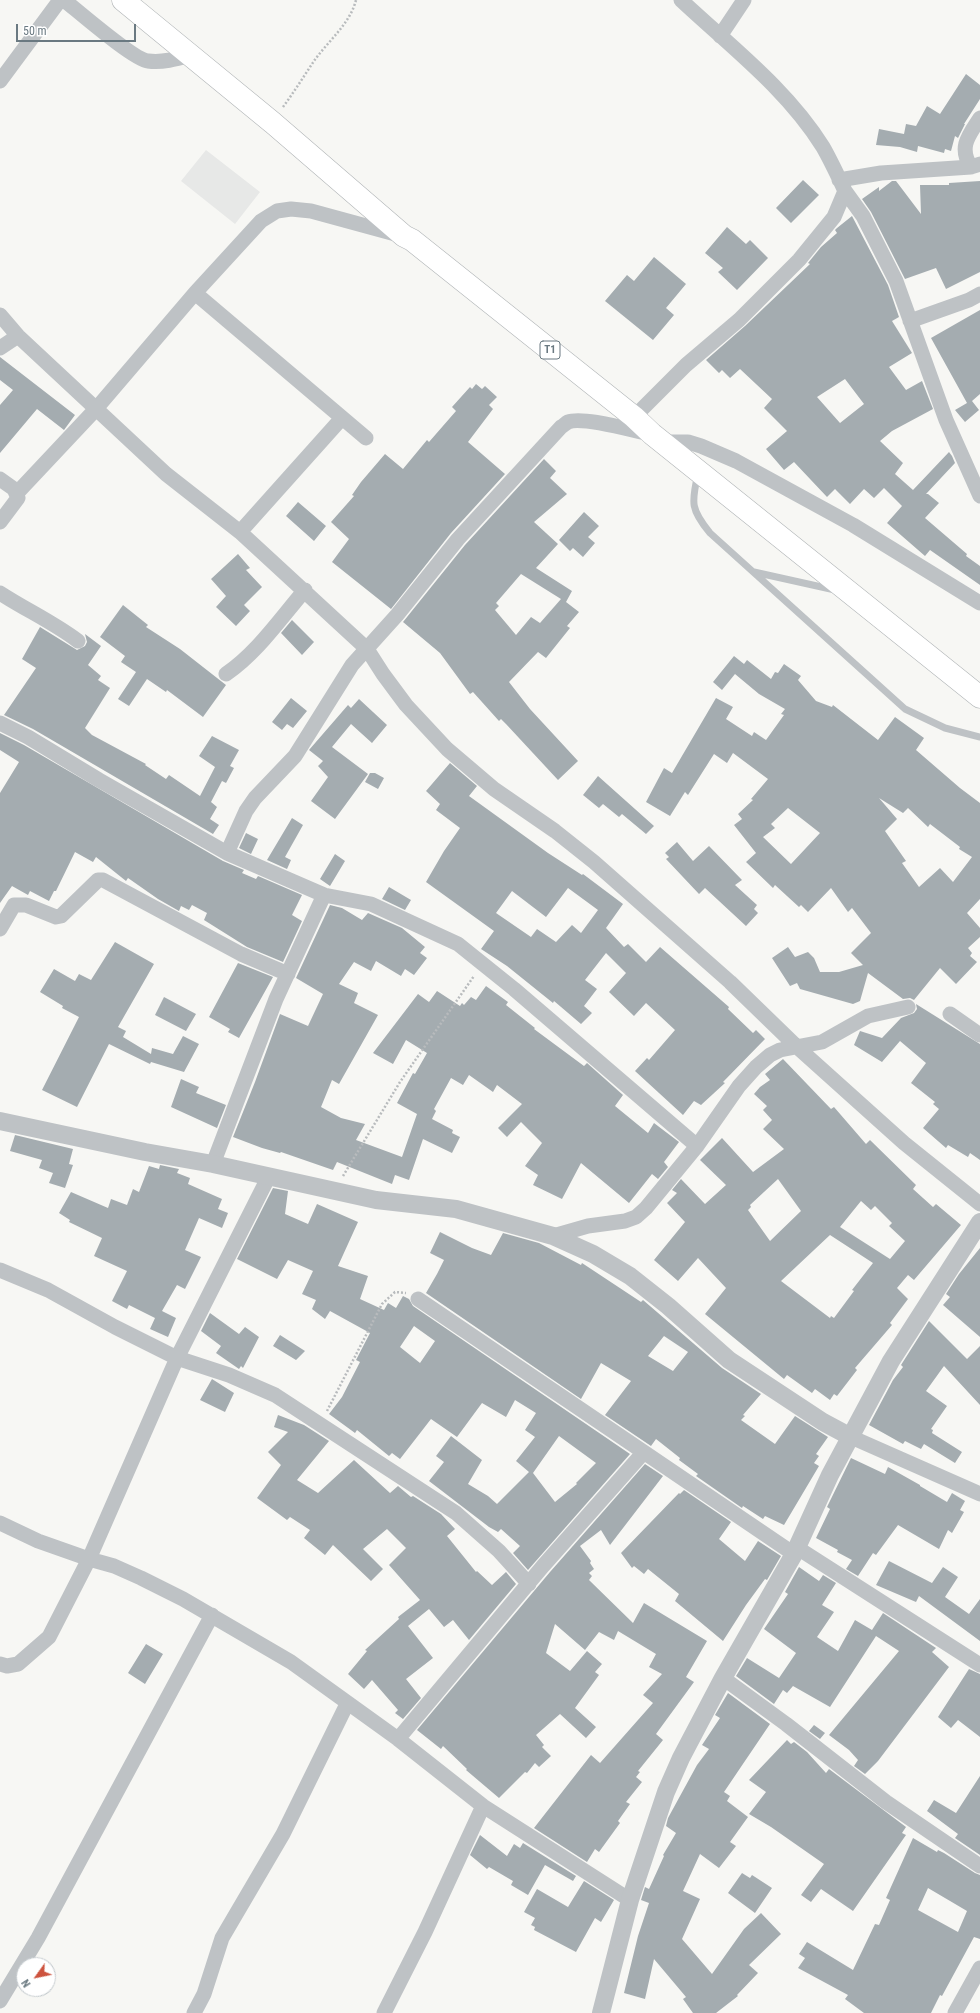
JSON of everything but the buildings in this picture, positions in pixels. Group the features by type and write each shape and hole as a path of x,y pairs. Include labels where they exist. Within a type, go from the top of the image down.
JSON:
{"highway":[{"name":"T1","path":"124,0 273,123 404,236 412,240 634,417 658,438 980,697"}],"street":[{"path":"0,81 60,0"},
{"path":"64,0 121,46 146,61 166,61 190,55"},
{"path":"681,0 765,77 786,99 823,148 842,185 863,216 886,258 896,281 946,420 980,496"},
{"path":"720,36 744,0"},
{"path":"975,165 964,153 966,140 980,118"},
{"path":"842,185 875,174 975,165"},
{"path":"634,417 686,365 739,320 799,260 834,217 842,185"},
{"path":"16,493 96,410 195,293 262,221 277,211 291,208 311,211 404,236"},
{"path":"195,293 366,438"},
{"path":"910,321 969,300 980,294"},
{"path":"0,315 18,336 166,474 240,532 305,590 367,649 406,705 447,749 494,789 555,831 594,862 730,982 796,1046 904,1143 980,1204"},
{"path":"0,348 18,336"},
{"path":"240,532 342,418"},
{"path":"228,853 246,811 255,798 295,756 352,666 397,615 458,538 561,427 568,422 578,421 598,423 658,438 688,442 743,464 853,525 980,602"},
{"path":"0,479 10,486 16,493 16,502 0,522"},
{"path":"226,674 237,666 254,649 305,590"},
{"path":"0,593 32,613 54,623 78,641"},
{"path":"0,723 28,737 99,780 228,853 324,895 371,904 458,944 697,1146"},
{"path":"0,929 14,905 26,905 56,918 61,916 98,880 103,880 241,954 288,974"},
{"path":"213,1164 276,999 324,895"},
{"path":"553,1236 588,1226 636,1217 646,1208 697,1146 739,1086 756,1067 780,1050 822,1042 868,1016 908,1007"},
{"path":"950,1014 980,1035"},
{"path":"0,1121 145,1152 213,1164 376,1200 456,1209 553,1236 593,1254 630,1276 668,1306 729,1360 823,1422 851,1437 980,1494"},
{"path":"2,1670 18,1664 49,1637 89,1559 177,1358 269,1176"},
{"path":"601,2013 630,1900 666,1792 684,1752 723,1678 795,1550 830,1475 874,1392 906,1335 980,1222"},
{"path":"0,1270 48,1290 115,1327 177,1358 229,1375 262,1388 286,1401 320,1425 456,1513 499,1551 529,1584"},
{"path":"418,1299 644,1452 795,1550 980,1665"},
{"path":"398,1739 529,1584 644,1452"},
{"path":"0,1523 38,1541 114,1566 183,1599 291,1662 347,1704 398,1739 484,1806 630,1900"},
{"path":"0,2001 38,1938 212,1615"},
{"path":"723,1678 786,1724 886,1802 980,1866"},
{"path":"194,2013 204,1994 222,1938 279,1841 347,1704"},
{"path":"384,2013 425,1932 484,1806"},
{"path":"955,2013 980,1968"}],"lane":[{"path":"699,471 693,494 693,506 697,517 710,533 905,709 945,728 980,737"},
{"path":"752,572 849,592"}],"path":[{"path":"273,123 315,61 346,21 353,10 356,0"},
{"path":"333,1191 400,1082 482,964"},
{"path":"320,1425 382,1304 395,1292 410,1294 418,1299"}],"shaded area":[{"path":"206,150 260,192 235,224 181,181"}]}
